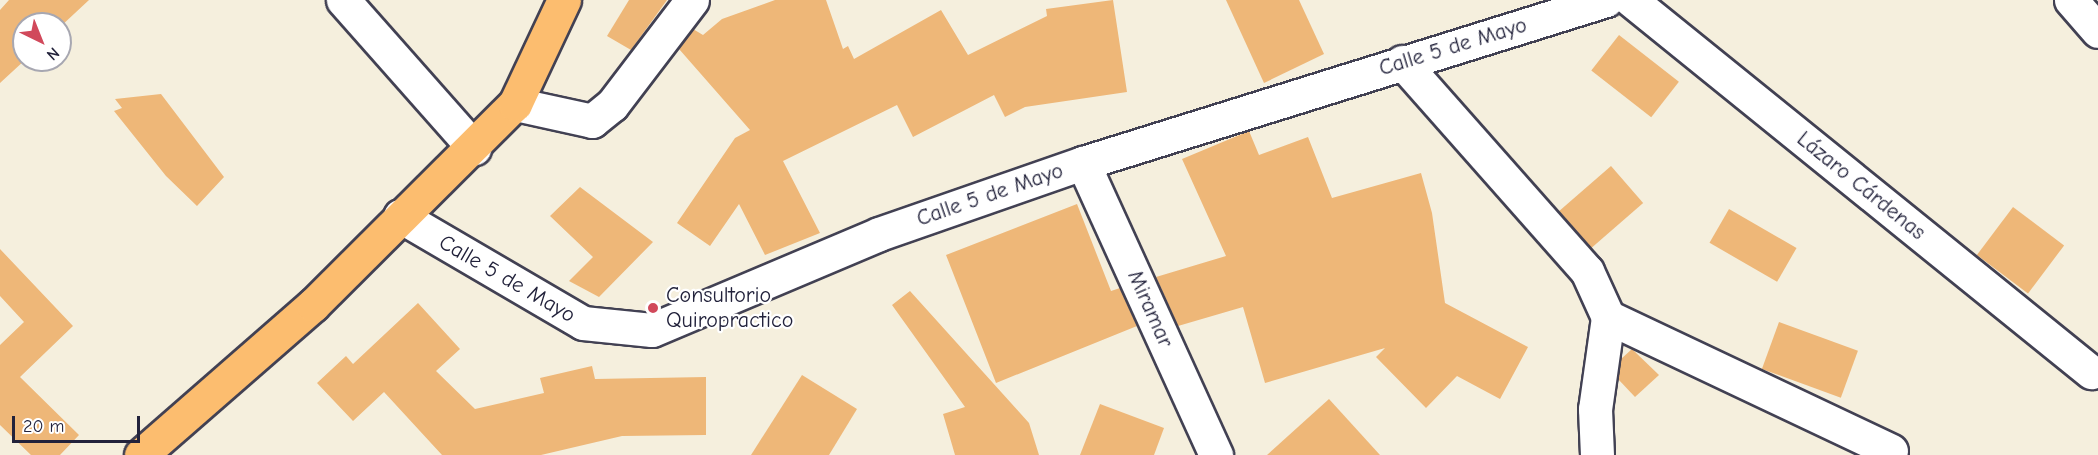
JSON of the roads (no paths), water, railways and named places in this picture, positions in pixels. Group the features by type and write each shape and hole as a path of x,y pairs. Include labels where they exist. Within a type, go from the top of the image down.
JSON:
{"highway":[{"path":"141,455 313,305 400,216 474,148 515,104 564,0"}],"street":[{"path":"343,0 474,148"},
{"path":"515,104 592,121 612,105 692,0"},
{"name":"Calle 5 de Mayo","path":"400,216 583,323 652,330 879,234 1083,163 1606,0"},
{"name":"Lázaro Cárdenas","path":"1631,0 2091,372"},
{"path":"2071,0 2098,32"},
{"path":"1402,62 1587,271 1608,317 1595,409 1598,455"},
{"name":"Miramar","path":"1083,163 1210,441"},
{"path":"1608,317 1891,451"},
{"path":"1188,455 1210,441"}],"place":[{"name":"Consultorio Quiropractico","path":"653,308"}]}
